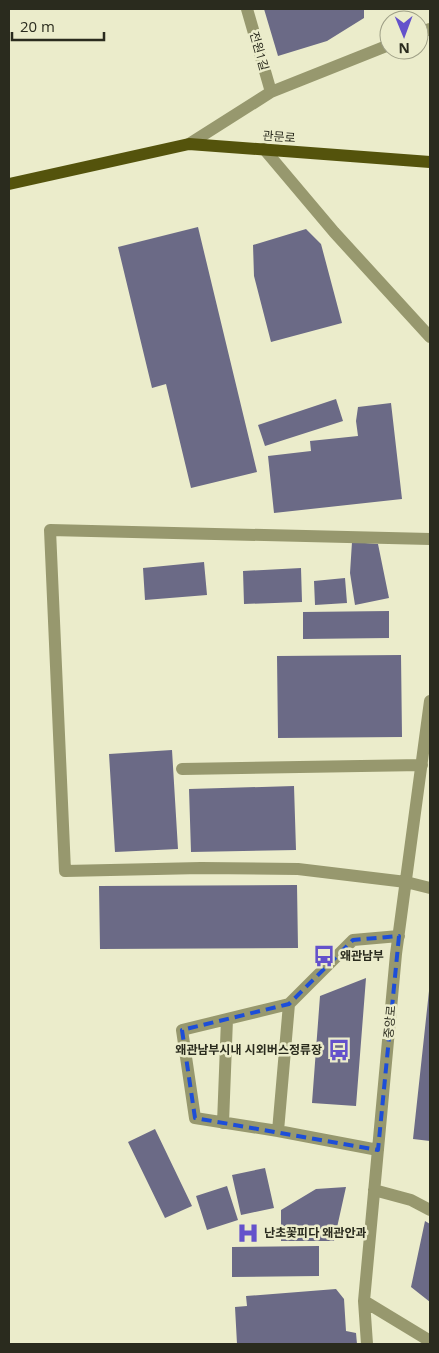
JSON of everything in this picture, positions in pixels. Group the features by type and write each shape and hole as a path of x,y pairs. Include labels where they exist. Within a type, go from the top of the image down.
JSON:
{"main road":[{"name":"관문로","path":"9,184 189,144 430,162"}],"street":[{"name":"전원1길","path":"247,9 271,92"},
{"path":"189,144 271,92 379,49"},
{"path":"264,149 334,232 430,337"},
{"path":"430,539 50,530 65,872 200,868 298,869 406,882 430,888"},
{"name":"중앙로","path":"367,1344 364,1301 374,1190 399,936 430,701"},
{"path":"182,770 422,765"},
{"path":"378,1150 195,1118 182,1030 289,1004 353,940 399,936"},
{"path":"278,1131 289,1004"},
{"path":"223,1123 227,1019"},
{"path":"374,1190 411,1200 430,1210"},
{"path":"364,1301 430,1341"}],"highlighted area":[{"path":"399,936 378,1150 195,1118 182,1030 289,1004 353,940"}],"building":[{"path":"264,9 364,9 364,18 327,41 278,56"},
{"path":"198,227 257,472 191,488 166,384 152,388 118,247"},
{"path":"306,229 321,244 342,323 271,342 254,276 253,245"},
{"path":"336,399 343,421 265,446 258,425"},
{"path":"391,403 402,499 274,513 268,456 311,451 310,441 358,436 356,421 358,407"},
{"path":"352,542 378,544 389,598 355,605 350,573"},
{"path":"204,562 207,595 145,600 143,568"},
{"path":"301,568 302,602 244,604 243,571"},
{"path":"345,578 347,603 315,605 314,581"},
{"path":"389,611 389,638 303,639 303,612"},
{"path":"401,655 402,737 278,738 277,656"},
{"path":"172,750 178,849 115,852 109,754"},
{"path":"294,786 296,850 191,852 189,789"},
{"path":"297,885 298,948 100,949 99,886"},
{"name":"왜관남부시내 시외버스정류장","path":"366,978 356,1106 312,1103 320,996"},
{"path":"430,992 430,1141 413,1139"},
{"path":"155,1129 192,1206 165,1218 128,1142"},
{"path":"265,1168 274,1208 241,1215 232,1175"},
{"path":"227,1186 238,1220 207,1230 196,1196"},
{"path":"346,1187 334,1241 281,1241 281,1210 316,1189"},
{"path":"425,1221 430,1224 430,1302 411,1287"},
{"path":"319,1246 319,1276 232,1277 232,1247"},
{"path":"336,1289 344,1299 346,1331 356,1333 357,1344 237,1344 235,1307 247,1306 246,1296"}],"place":[{"name":"왜관남부","path":"324,956"},
{"name":"왜관남부시내 시외버스정류장","path":"339,1050"},
{"name":"난초꽃피다 왜관안과","path":"248,1233"}]}
